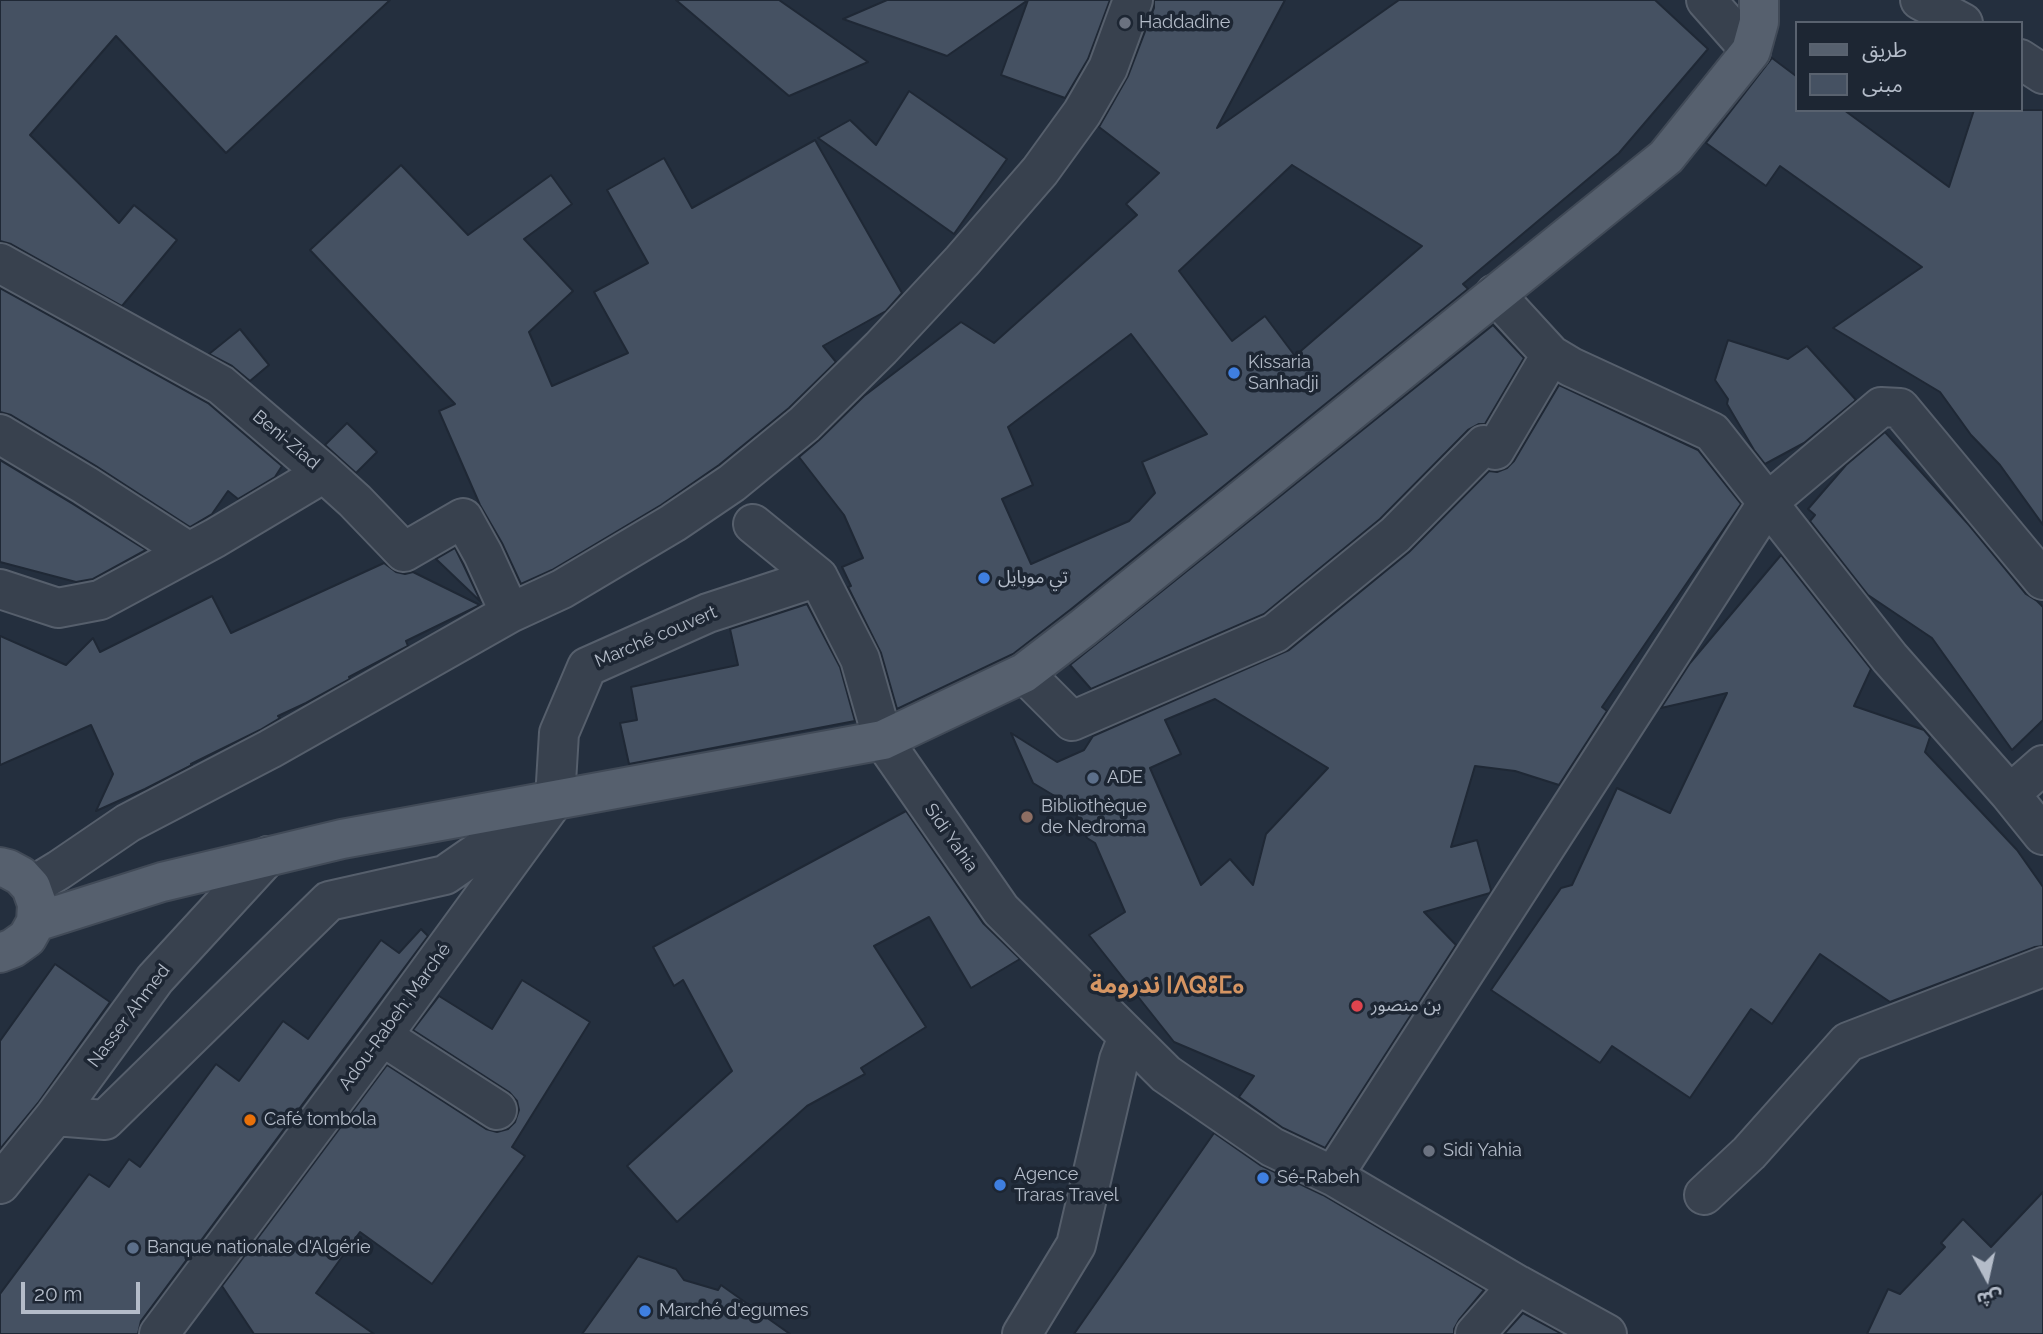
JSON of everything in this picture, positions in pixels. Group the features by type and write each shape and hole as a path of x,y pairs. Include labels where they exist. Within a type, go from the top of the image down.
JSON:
{"main road":[{"path":"13,922 162,882 342,839 883,740 1024,673 1666,157 1751,51 1759,22 1759,0"}],"street":[{"path":"13,922 59,870 128,823 270,749 510,613 562,589 673,523 732,482 804,424 881,348 962,261 1040,171 1082,113 1108,68 1133,0"},
{"path":"1706,0 1751,51"},
{"path":"1920,0 1960,21"},
{"path":"2022,60 2043,74"},
{"name":"Beni-Ziad","path":"0,263 220,385 324,473 404,552 463,518 510,613"},
{"path":"1495,295 1552,355 1571,367 1712,432 1890,658 2043,835"},
{"path":"1024,673 1073,721 1275,633 1395,535 1485,445 1494,450 1552,355"},
{"path":"1333,1176 1768,502 1881,407 1900,408 2043,580"},
{"path":"0,434 188,552"},
{"path":"0,590 58,608 100,600 324,473"},
{"path":"753,524 818,577"},
{"name":"Sidi Yahia","path":"818,577 860,659 883,740 1001,910 1166,1074 1272,1147 1333,1176 1607,1334"},
{"name":"Marché couvert","path":"555,799 559,733 587,667 708,613 818,577"},
{"path":"2010,794 2043,765"},
{"path":"55,1115 105,1120 329,901 445,875 555,799"},
{"name":"Adou-Rabeh; Marché","path":"159,1334 555,799"},
{"name":"Nasser Ahmed","path":"0,1184 55,1115 155,979 268,856"},
{"path":"1704,1195 1749,1153 1848,1042 2043,967"},
{"path":"382,1036 497,1110"},
{"path":"1021,1334 1076,1245 1119,1059 1128,1037"},
{"path":"1475,1334 1518,1285"}],"building":[{"path":"0,0 390,0 226,153 116,36 30,135 119,223 134,205 177,240 122,306 11,244 0,241"},
{"path":"676,0 779,0 868,62 789,96"},
{"path":"887,0 1028,0 947,56 843,19"},
{"path":"1028,0 1110,0 1088,59 1065,98 1001,75"},
{"path":"1154,0 1285,0 1217,128 1399,0 1655,0 1708,49 1619,153 1463,284 1468,289 1013,654 897,709 881,653 848,587 851,586 842,567 863,558 844,515 799,457 864,396 961,322 994,343 1137,215 1126,204 1159,173 1099,127 1128,76 1154,8","holes":["1292,165 1422,246 1295,356 1265,316 1232,341 1179,271","1131,334 1207,434 1142,462 1155,493 1129,521 1031,564 1002,499 1033,485 1008,427"]},
{"path":"1772,58 1794,74 1794,112 1847,112 1949,187 1973,112 2043,110 2043,525 2000,465 1971,435 1940,392 1833,328 1922,267 1780,166 1766,186 1706,143"},
{"path":"909,91 1007,159 954,234 818,138 850,120 876,145"},
{"path":"815,140 902,293 886,311 823,346 836,362 789,408 719,465 661,505 552,570 521,584 480,505 439,411 455,404 310,250 401,165 468,235 551,175 572,204 524,239 573,291 529,332 552,386 628,353 594,292 648,263 607,190 664,158 692,208"},
{"path":"0,288 208,403 282,466 275,477 238,499 228,491 212,514 190,527 96,466 11,415 0,412"},
{"path":"1493,325 1524,358 1485,424 1468,430 1380,519 1264,614 1091,689 1070,665"},
{"path":"240,329 269,365 250,381 232,366 209,354"},
{"path":"1728,340 1788,359 1807,346 1856,400 1804,443 1765,464 1754,450 1727,404 1728,399 1715,380"},
{"path":"1559,385 1698,450 1741,504 1602,707 1607,711 1559,785 1515,771 1475,766 1451,847 1477,840 1490,893 1424,912 1456,945 1325,1148 1283,1128 1239,1097 1254,1076 1174,1042 1089,935 1125,912 1095,843 1087,838 1073,807 1033,783 1011,733 1057,762 1084,750 1093,736 1289,650 1409,552 1489,471 1497,472 1507,468 1514,461","holes":["1215,699 1328,768 1266,834 1253,885 1230,859 1201,885 1150,768 1181,754 1165,720"]},
{"path":"347,423 377,452 356,473 325,445"},
{"path":"1885,432 1969,525 2026,594 2043,607 2043,720 2012,750 1932,638 1868,595 1810,521 1815,515 1808,509 1846,465"},
{"path":"0,460 146,550 93,579 76,582 0,562"},
{"path":"455,548 463,564 481,602 436,559"},
{"path":"1781,555 1871,669 1854,706 1924,730 1930,737 1925,752 2017,850 2043,887 2043,946 1890,1002 1820,954 1772,1024 1751,1009 1690,1098 1612,1046 1600,1063 1491,990 1561,888 1572,885 1617,788 1670,813 1727,693 1661,708 1690,663"},
{"path":"384,563 396,572 413,572 480,605 406,641 408,646 278,716 280,718 260,730 96,811 113,774 91,725 0,765 0,636 66,665 93,638 100,652 212,596 231,633"},
{"path":"807,604 840,667 855,721 629,764 620,723 637,720 631,687 738,665 730,629"},
{"path":"906,811 983,923 1020,959 971,988 929,917 874,946 926,1027 861,1068 865,1074 807,1106 677,1222 627,1166 732,1071 683,980 674,986 653,947"},
{"path":"421,929 428,936 141,1321 138,1334 0,1334 0,1294 89,1174 109,1187 129,1159 140,1167 216,1064 239,1081 283,1021 308,1039 381,940 399,953"},
{"path":"55,964 110,1002 38,1103 0,1149 0,1041"},
{"path":"522,980 590,1022 512,1147 525,1156 432,1284 360,1232 316,1293 374,1334 254,1334 222,1286 387,1065 486,1129 497,1132 508,1129 515,1122 519,1110 517,1101 509,1092 413,1030 439,996 492,1029"},
{"name":"Sé-Rabeh","path":"1214,1133 1260,1165 1323,1195 1484,1290 1459,1320 1454,1334 1074,1334"},
{"path":"2043,1192 2043,1334 1867,1334 1888,1289 1900,1294 1945,1247 1941,1243 1963,1219 1991,1247"},
{"name":"Marché d'egumes","path":"638,1256 676,1269 684,1280 718,1290 721,1285 790,1334 582,1334"},
{"path":"1523,1313 1562,1334 1504,1334"}],"place":[{"name":"Haddadine","path":"1125,23"},
{"name":"Kissaria Sanhadji","path":"1234,373"},
{"name":"تي موبايل","path":"984,578"},
{"name":"ADE","path":"1093,778"},
{"name":"Bibliothèque de Nedroma","path":"1027,817"},
{"name":"بن منصور","path":"1357,1006"},
{"name":"Café tombola","path":"250,1120"},
{"name":"Sidi Yahia","path":"1429,1151"},
{"name":"Sé-Rabeh","path":"1263,1178"},
{"name":"Agence Traras Travel","path":"1000,1185"},
{"name":"Banque nationale d'Algérie","path":"133,1248"},
{"name":"Marché d'egumes","path":"645,1311"}],"district":[{"name":"ندرومة ⵏⴷⵕⵓⵎⴰ","path":"1167,986"}]}
